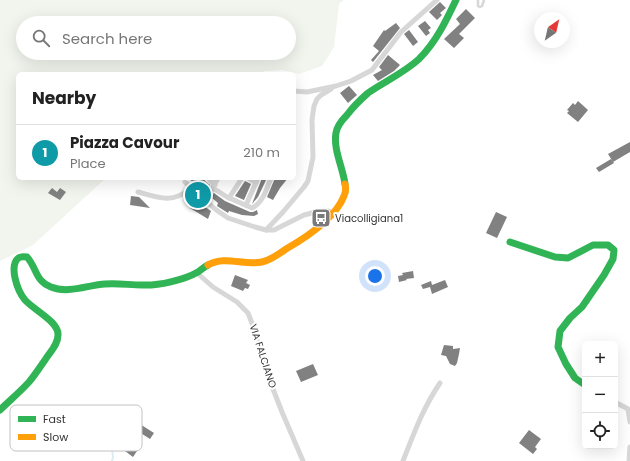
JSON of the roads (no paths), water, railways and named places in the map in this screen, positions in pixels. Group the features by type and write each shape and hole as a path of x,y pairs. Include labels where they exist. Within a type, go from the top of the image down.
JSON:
{"street":[{"path":"296,91 307,92 336,86 351,81 372,70 402,32 437,0"},
{"path":"0,410 28,383 54,346 59,334 56,327 52,323 23,299 18,289 14,273 14,266 19,257 24,256 30,260 36,274 44,284 63,289 75,289 106,283 138,285 163,284 196,272 215,261 261,263 269,260 316,230 333,214 344,195 345,189 345,181 336,141 339,126 359,100 408,68 424,54 440,33 456,0"},
{"path":"266,230 308,181 313,157 312,120 314,106 317,99 321,95 336,86"},
{"path":"209,180 213,188 229,198 252,208 258,205 261,201 270,180"},
{"path":"213,188 217,180"},
{"path":"229,198 241,180"},
{"path":"246,205 257,181"},
{"path":"185,182 215,209 228,218 255,228 274,230 316,212 329,212 333,214"},
{"path":"138,192 162,198 173,198 191,188"},
{"path":"510,242 555,257 568,258 593,245 608,245 614,250 613,259 604,275 582,307 570,318 560,331 558,347 575,378 582,383"},
{"name":"VIA FALCIANO","path":"196,272 213,287 238,302 248,313 266,371 303,461"},
{"path":"403,461 421,415 440,383"},
{"path":"618,404 628,409 630,422"},
{"path":"629,461 630,447"}],"lane":[{"path":"478,0 478,6 480,7 482,6 484,0"}],"waterway":[{"path":"112,451 112,461"}],"tunnel":[{"path":"204,199 211,191"}],"place":[{"name":"Piazza Cavour","path":"198,195"},
{"name":"Viacolligiana1","path":"321,218"}]}
